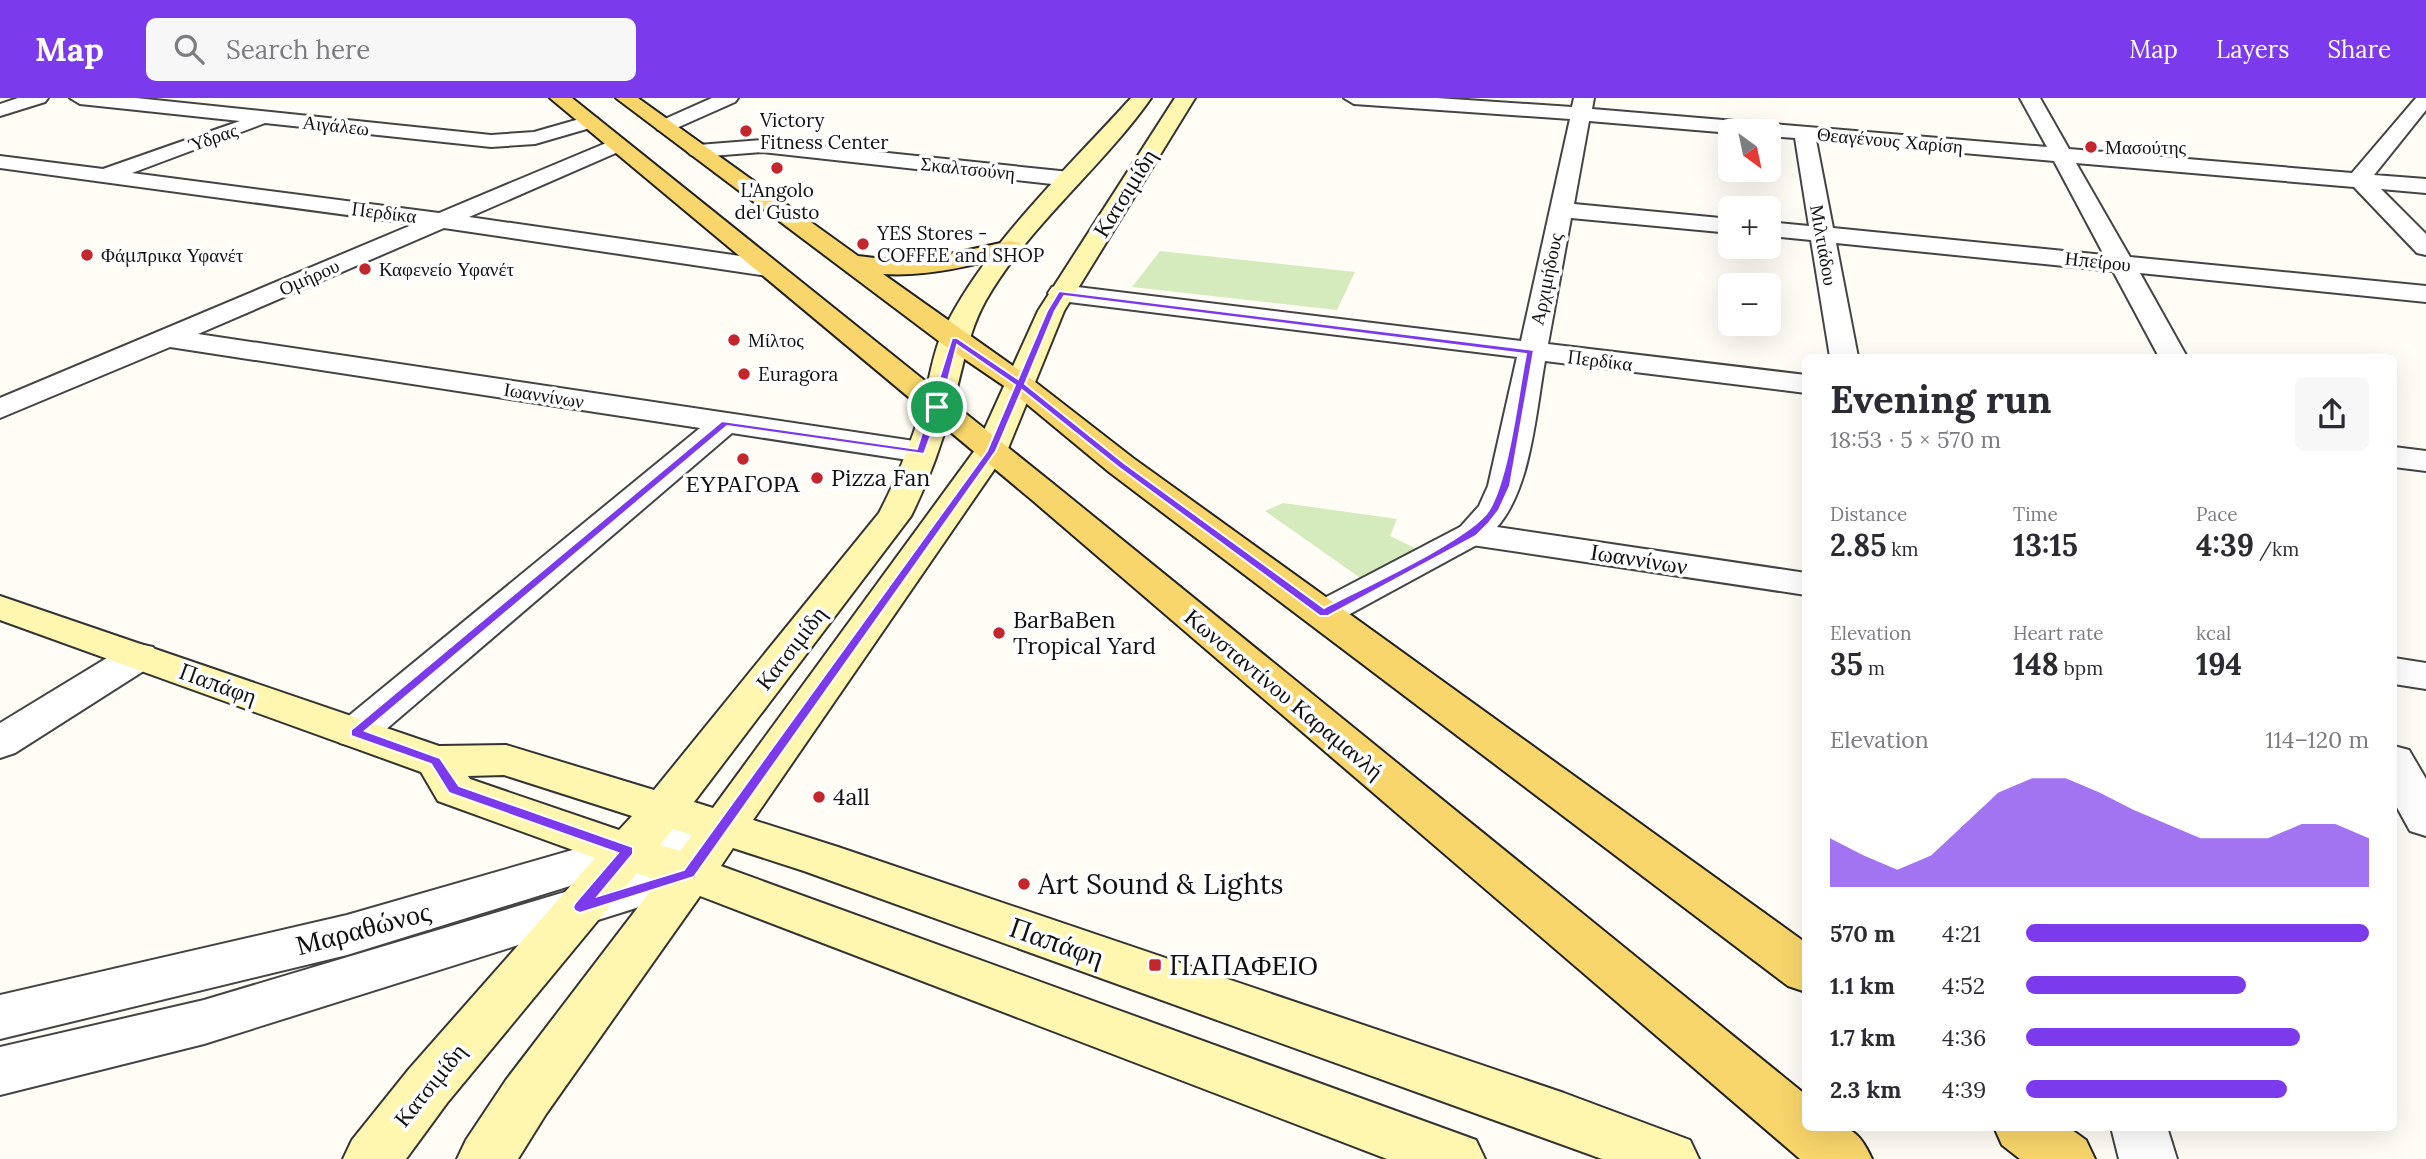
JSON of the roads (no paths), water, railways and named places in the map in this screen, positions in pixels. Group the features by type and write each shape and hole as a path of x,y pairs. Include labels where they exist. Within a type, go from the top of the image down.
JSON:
{"main road":[{"name":"Κωνσταντίνου Καραμανλή","path":"560,98 991,451 1802,1125"},
{"path":"626,98 954,339 1020,384 1121,465 1802,968"},
{"name":"Κατσιμίδη","path":"372,1159 428,1086 663,810 894,516 906,493 937,407 954,339 973,300 1010,248 1141,98"},
{"name":"Κατσιμίδη","path":"486,1159 526,1097 723,828 991,451 1051,311 1185,98"},
{"path":"851,263 893,268 930,267 1010,248"},
{"name":"Παπάφη","path":"0,607 436,761 506,760 821,859 1564,1118 1670,1159"},
{"path":"436,761 454,790 785,906 1456,1159"},
{"name":"Κωνσταντίνου Καραμανλή","path":"1809,1131 1843,1159"},
{"path":"2028,1131 2066,1159"}],"street":[{"path":"0,110 38,98"},
{"name":"Αιγάλεω","path":"80,98 491,141 535,138 590,122"},
{"path":"664,126 728,98"},
{"name":"Θεαγένους Χαρίση","path":"1354,98 1582,106 1804,133 2426,186"},
{"path":"2030,98 2171,354"},
{"path":"2426,98 2366,168 2360,180 2426,248"},
{"name":"Ύδρας","path":"103,176 313,102"},
{"name":"Αρχιμήδους","path":"1472,534 1494,510 1505,486 1582,106"},
{"name":"Μιλτιάδου","path":"1804,133 1843,354"},
{"name":"Ομήρου","path":"0,409 618,145"},
{"name":"Σκαλτσούνη","path":"698,150 762,146 1070,179"},
{"name":"Περδίκα","path":"0,162 440,220 768,268"},
{"path":"1561,210 1718,225"},
{"name":"Ηπείρου","path":"1781,230 2426,294"},
{"name":"Περδίκα","path":"1062,293 1802,384"},
{"name":"Ιωαννίνων","path":"167,338 921,452"},
{"path":"355,733 725,423"},
{"path":"2397,457 2426,461"},
{"path":"1324,613 1472,534"},
{"name":"Ιωαννίνων","path":"1472,534 1802,583"},
{"path":"0,743 139,656"},
{"path":"2397,671 2426,676"},
{"path":"2397,766 2426,819"},
{"name":"Μαραθώνος","path":"0,1017 347,935 628,851 723,828"},
{"name":"Μαραθώνος","path":"0,1072 204,1022 689,873"},
{"path":"2140,1131 2148,1159"}],"place":[{"name":"Victory Fitness Center","path":"746,131"},
{"name":"Μασούτης","path":"2091,147"},
{"name":"L'Angolo del Gusto","path":"777,168"},
{"name":"YES Stores - COFFEE and SHOP","path":"863,244"},
{"name":"Φάμπρικα Υφανέτ","path":"87,255"},
{"name":"Καφενείο Υφανέτ","path":"365,269"},
{"name":"Μίλτος","path":"734,340"},
{"name":"Euragora","path":"744,374"},
{"name":"ΕΥΡΑΓΟΡΑ","path":"743,459"},
{"name":"Pizza Fan","path":"817,478"},
{"name":"BarBaBen Tropical Yard","path":"999,633"},
{"name":"4all","path":"819,797"},
{"name":"Art Sound & Lights","path":"1024,884"},
{"name":"ΠΑΠΑΦΕΙΟ","path":"1155,965"}]}
